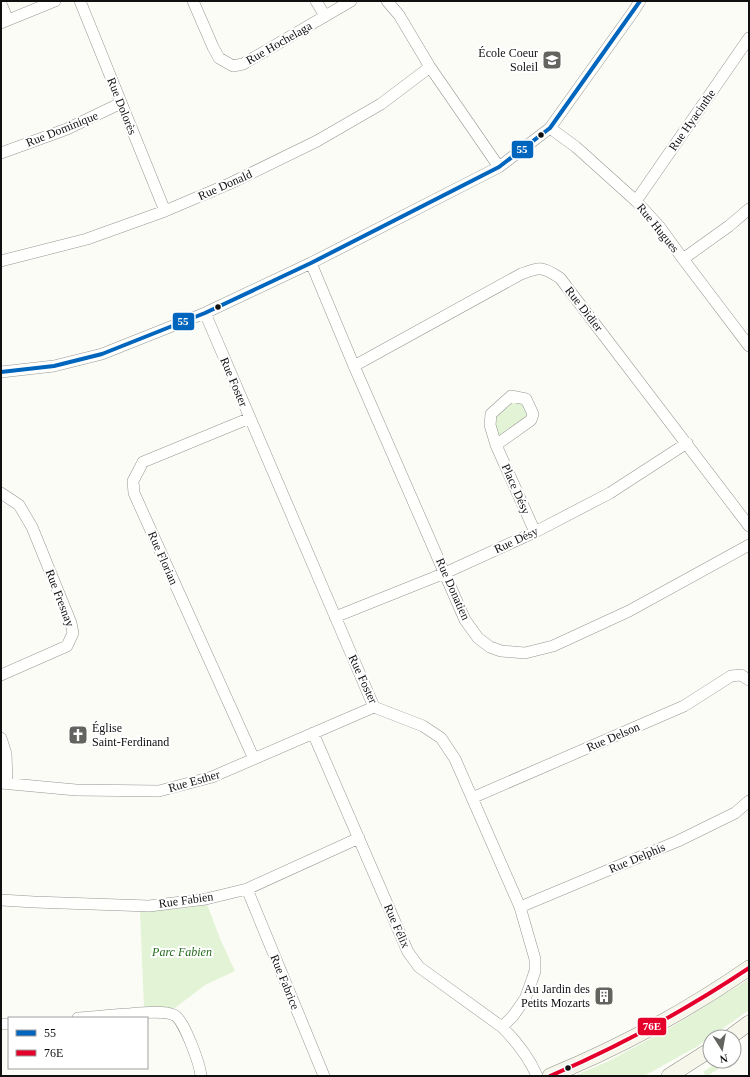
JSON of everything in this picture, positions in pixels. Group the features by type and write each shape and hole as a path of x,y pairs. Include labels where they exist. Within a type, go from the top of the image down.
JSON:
{"main road":[{"path":"550,1076 588,1060 650,1029 749,968"},
{"path":"741,1029 749,1023"},
{"path":"669,1076 702,1055"}],"street":[{"path":"1,4 4,22 55,1"},
{"name":"Rue Dolorès","path":"80,1 165,211"},
{"name":"Rue Hochelaga","path":"193,1 212,46 219,58 234,66 243,64 351,1"},
{"path":"316,1 325,16"},
{"path":"387,1 399,14 430,67 499,167"},
{"path":"1,372 54,366 102,354 205,313 311,263 499,167 550,128 640,1"},
{"name":"Rue Hyacinthe","path":"636,201 749,38"},
{"name":"Rue Donald","path":"1,261 87,239 165,211 231,183 317,141 381,104 430,67"},
{"name":"Rue Dominique","path":"1,153 67,129 121,104"},
{"name":"Rue Hugues","path":"550,128 576,147 636,201 659,226 749,346"},
{"path":"683,259 729,226 749,209"},
{"name":"Rue Donatien","path":"311,263 354,366 465,620 478,638 490,647 501,651 525,653 553,646 629,611 749,545"},
{"name":"Rue Didier","path":"354,366 521,274 537,268 548,270 560,278 749,526"},
{"name":"Rue Foster","path":"205,313 374,707 423,726 441,738 455,759 520,907 535,959 535,971 525,999 502,1027"},
{"name":"Place Désy","path":"496,445 531,420 533,414 526,399 511,396 491,414 490,425 496,445 535,532"},
{"name":"Rue Florian","path":"250,418 143,462 133,481 134,493 254,760"},
{"name":"Rue Désy","path":"335,617 445,572 535,532 610,494 687,443"},
{"name":"Rue Fresnay","path":"1,493 19,505 32,527 71,624 73,633 66,646 1,675"},
{"name":"Rue Delson","path":"472,798 684,706 731,676 741,675 749,680"},
{"name":"Rue Esther","path":"4,783 76,790 159,791 212,777 374,707"},
{"name":"Rue Félix","path":"314,733 408,952 420,967 502,1027 527,1057 537,1076"},
{"path":"1,738 6,754 4,783"},
{"name":"Rue Delphis","path":"520,907 678,841 736,813 749,802"},
{"name":"Rue Fabien","path":"1,900 149,906 206,899 247,889 359,838"},
{"name":"Rue Fabrice","path":"247,889 324,1076"},
{"path":"91,1017 154,1012 173,1014 178,1018 194,1050 201,1070 201,1076"}],"green space":[{"path":"511,396 526,399 533,414 496,445 491,414"},
{"name":"Parc Fabien","path":"207,904 221,941 235,971 205,985 175,1008 144,1009 140,911 187,908"},
{"path":"749,979 749,1010 722,1029 702,1029 702,1043 644,1076 574,1076 609,1061 670,1028"},
{"path":"708,1069 718,1069 707,1076 703,1072"}],"transit line":[{"name":"55","path":"1,372 54,366 102,354 205,313 311,263 499,167 550,128 640,1"},
{"name":"76E","path":"550,1076 627,1040 677,1013 749,968"}],"place":[{"name":"École Coeur Soleil","path":"552,60"},
{"name":"Église Saint-Ferdinand","path":"78,735"},
{"name":"Au Jardin des Petits Mozarts","path":"604,996"}]}
